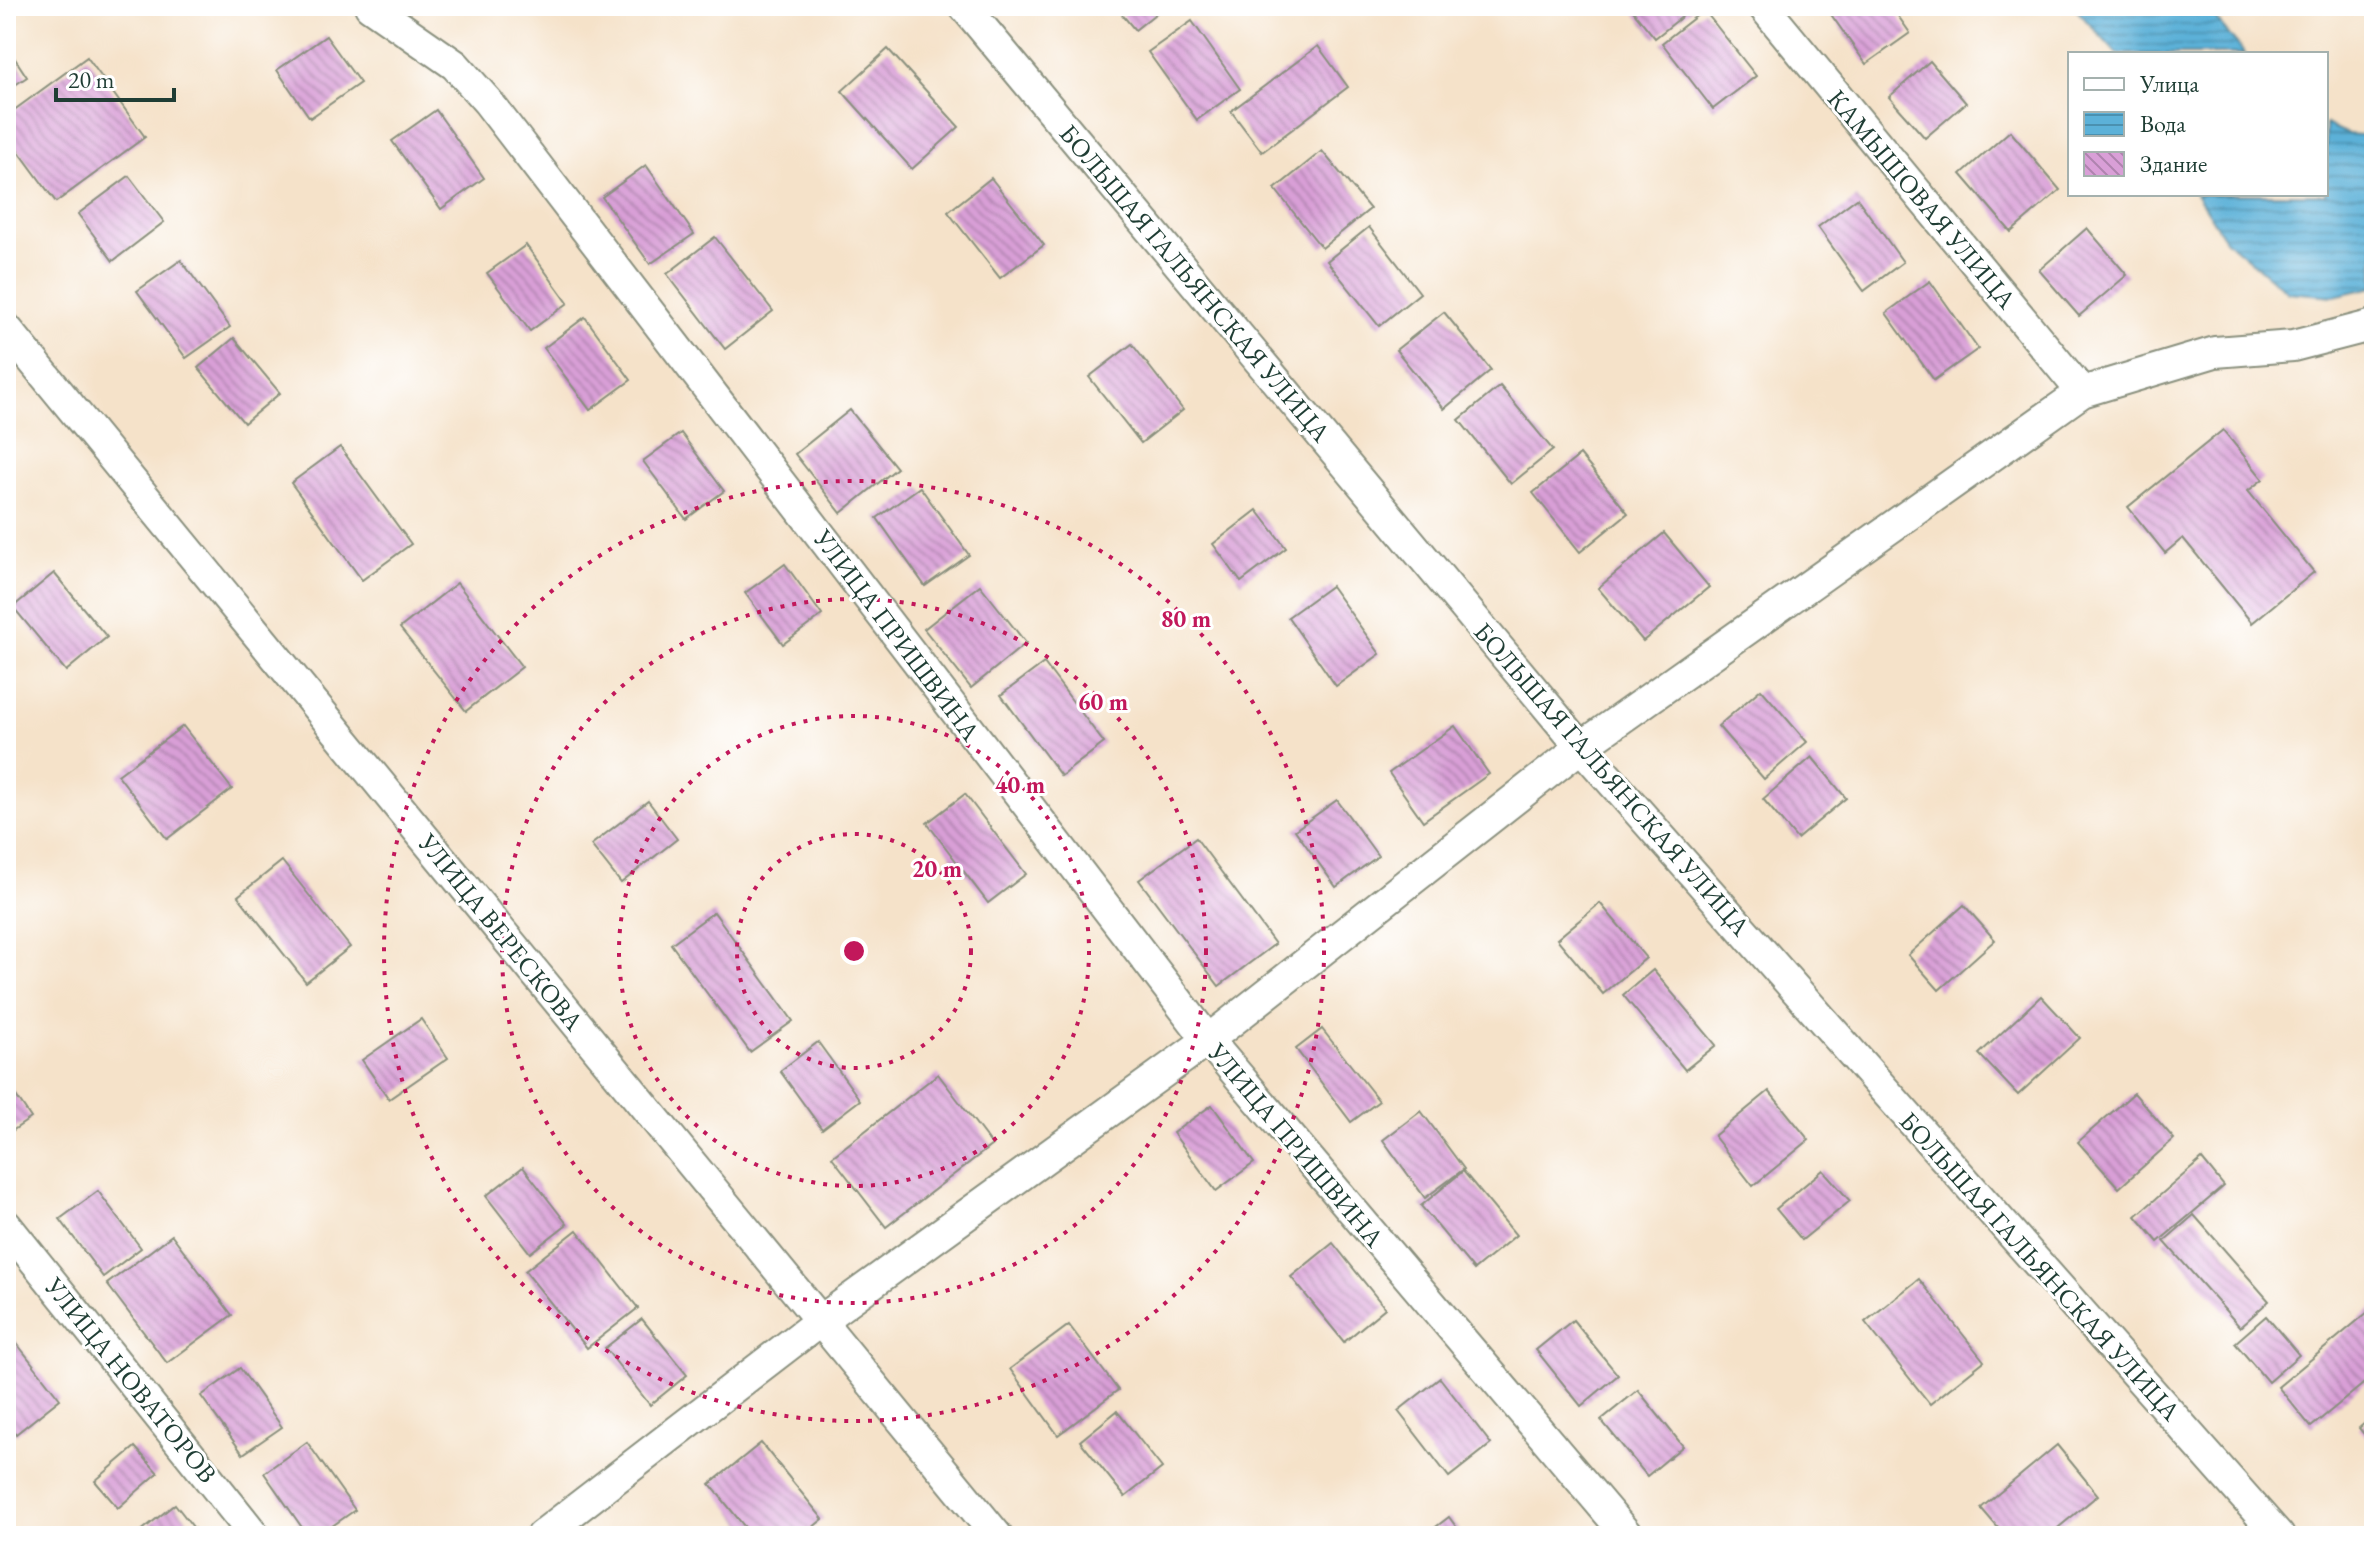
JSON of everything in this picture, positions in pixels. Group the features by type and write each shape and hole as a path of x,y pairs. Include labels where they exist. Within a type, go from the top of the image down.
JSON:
{"street":[{"name":"УЛИЦА ПРИШВИНА","path":"370,6 455,65 488,102 1208,1040 1628,1536"},
{"name":"БОЛЬШАЯ ГАЛЬЯНСКАЯ УЛИЦА","path":"964,6 1581,747 2279,1536"},
{"name":"КАМЫШОВАЯ УЛИЦА","path":"1763,6 2082,392"},
{"path":"541,1536 820,1321 1208,1040 1581,747 2082,392 2215,352 2293,346 2374,325"},
{"name":"УЛИЦА ВЕРЕСКОВА","path":"6,328 997,1536"},
{"name":"УЛИЦА НОВАТОРОВ","path":"6,1225 255,1536"}],"water":[{"path":"2073,6 2205,6 2243,52 2115,52"},
{"path":"2328,125 2348,134 2374,136 2374,287 2334,296 2288,292 2225,239 2197,196 2328,196"}],"building":[{"path":"1115,6 1165,6 1135,30"},
{"path":"1629,6 1691,6 1693,8 1655,38"},
{"path":"1825,6 1891,6 1910,33 1866,64"},
{"path":"1704,10 1756,76 1713,109 1662,43"},
{"path":"1192,21 1240,89 1197,120 1148,52"},
{"path":"326,36 360,83 310,118 277,70"},
{"path":"6,45 27,77 6,91"},
{"path":"1318,46 1348,87 1262,152 1231,111"},
{"path":"888,49 959,127 912,169 842,91"},
{"path":"87,57 145,137 56,202 6,134 6,116"},
{"path":"1930,61 1966,103 1925,138 1889,97"},
{"path":"436,110 484,178 441,209 392,141"},
{"path":"2010,131 2060,190 2011,232 1961,174"},
{"path":"1322,151 1370,209 1322,248 1275,189"},
{"path":"646,165 694,234 650,264 602,197"},
{"path":"129,176 164,222 113,261 78,214"},
{"path":"991,178 1044,245 1000,278 948,212"},
{"path":"1857,198 1903,262 1864,291 1818,227"},
{"path":"1369,227 1420,293 1379,326 1327,261"},
{"path":"2087,228 2127,275 2079,316 2039,270"},
{"path":"715,237 773,311 725,349 667,274"},
{"path":"526,245 568,303 530,331 487,273"},
{"path":"181,260 230,327 186,358 137,291"},
{"path":"1930,281 1978,349 1934,380 1886,313"},
{"path":"1444,312 1491,370 1444,409 1396,350"},
{"path":"585,317 631,380 590,410 544,348"},
{"path":"234,338 280,393 244,423 198,368"},
{"path":"1132,344 1183,410 1141,443 1089,377"},
{"path":"1500,386 1553,450 1511,484 1459,420"},
{"path":"850,410 897,468 841,513 795,454"},
{"path":"2223,430 2263,479 2248,491 2314,572 2252,623 2183,538 2165,553 2128,507"},
{"path":"681,433 724,491 686,519 643,461"},
{"path":"340,447 411,544 362,580 291,483"},
{"path":"1580,455 1628,513 1580,552 1533,493"},
{"path":"920,487 969,555 925,586 877,518"},
{"path":"1257,510 1286,548 1241,582 1213,544"},
{"path":"1664,533 1709,587 1643,641 1598,588"},
{"path":"785,564 822,615 783,644 745,593"},
{"path":"54,573 107,637 66,671 13,607"},
{"path":"457,583 522,667 466,711 400,628"},
{"path":"980,585 1026,643 971,688 924,629"},
{"path":"1331,586 1380,654 1336,686 1288,617"},
{"path":"1044,663 1104,743 1061,776 1001,695"},
{"path":"1761,689 1807,742 1764,779 1718,726"},
{"path":"183,726 232,789 167,839 118,775"},
{"path":"1455,726 1489,774 1423,821 1389,773"},
{"path":"1812,757 1846,798 1797,839 1763,799"},
{"path":"965,794 1026,874 988,903 927,823"},
{"path":"1337,800 1378,856 1336,887 1295,830"},
{"path":"648,801 677,839 621,883 591,845"},
{"path":"1196,838 1275,944 1219,986 1139,880"},
{"path":"282,861 350,947 306,982 238,896"},
{"path":"1600,903 1646,958 1603,994 1557,939"},
{"path":"1964,905 1995,940 1939,990 1908,955"},
{"path":"714,912 793,1021 750,1052 671,944"},
{"path":"1653,970 1716,1045 1685,1070 1623,995"},
{"path":"2041,996 2080,1038 2018,1095 1979,1054"},
{"path":"421,1019 448,1058 389,1099 362,1060"},
{"path":"1322,1029 1379,1101 1351,1122 1296,1049"},
{"path":"818,1042 860,1100 822,1129 780,1071"},
{"path":"938,1074 992,1145 886,1227 832,1157"},
{"path":"6,1081 31,1118 6,1135"},
{"path":"1769,1091 1809,1140 1753,1186 1714,1136"},
{"path":"2134,1093 2174,1139 2119,1188 2078,1142"},
{"path":"1212,1105 1254,1163 1216,1191 1173,1133"},
{"path":"1421,1111 1464,1169 1425,1198 1383,1140"},
{"path":"2202,1159 2224,1186 2158,1242 2136,1216"},
{"path":"523,1167 567,1224 530,1253 486,1196"},
{"path":"1823,1170 1850,1201 1802,1240 1776,1209"},
{"path":"1463,1171 1516,1235 1474,1270 1421,1206"},
{"path":"98,1191 141,1248 103,1277 60,1219"},
{"path":"2194,1215 2269,1301 2240,1327 2164,1241"},
{"path":"577,1230 638,1308 587,1348 525,1271"},
{"path":"172,1235 232,1315 167,1363 107,1284"},
{"path":"1333,1243 1385,1308 1344,1342 1291,1277"},
{"path":"1919,1279 1984,1361 1930,1404 1865,1322"},
{"path":"2374,1307 2374,1375 2311,1427 2278,1387"},
{"path":"2266,1316 2299,1355 2268,1382 2235,1343"},
{"path":"642,1319 687,1375 650,1405 605,1348"},
{"path":"1573,1320 1618,1375 1581,1406 1536,1350"},
{"path":"1069,1325 1118,1390 1058,1435 1010,1369"},
{"path":"8,1332 60,1399 16,1434 6,1421"},
{"path":"240,1368 282,1427 243,1454 201,1396"},
{"path":"1440,1378 1491,1444 1449,1477 1398,1411"},
{"path":"1638,1390 1683,1446 1647,1476 1601,1420"},
{"path":"1117,1411 1162,1468 1125,1497 1080,1441"},
{"path":"2374,1415 2374,1446 2359,1428"},
{"path":"307,1442 355,1510 318,1536 308,1536 264,1473"},
{"path":"761,1443 823,1519 802,1536 752,1536 710,1484"},
{"path":"2057,1445 2098,1495 2048,1536 2005,1536 1981,1508"},
{"path":"135,1447 158,1473 118,1508 95,1481"},
{"path":"175,1504 200,1536 143,1536 140,1532"},
{"path":"1449,1517 1463,1536 1424,1536"}]}
